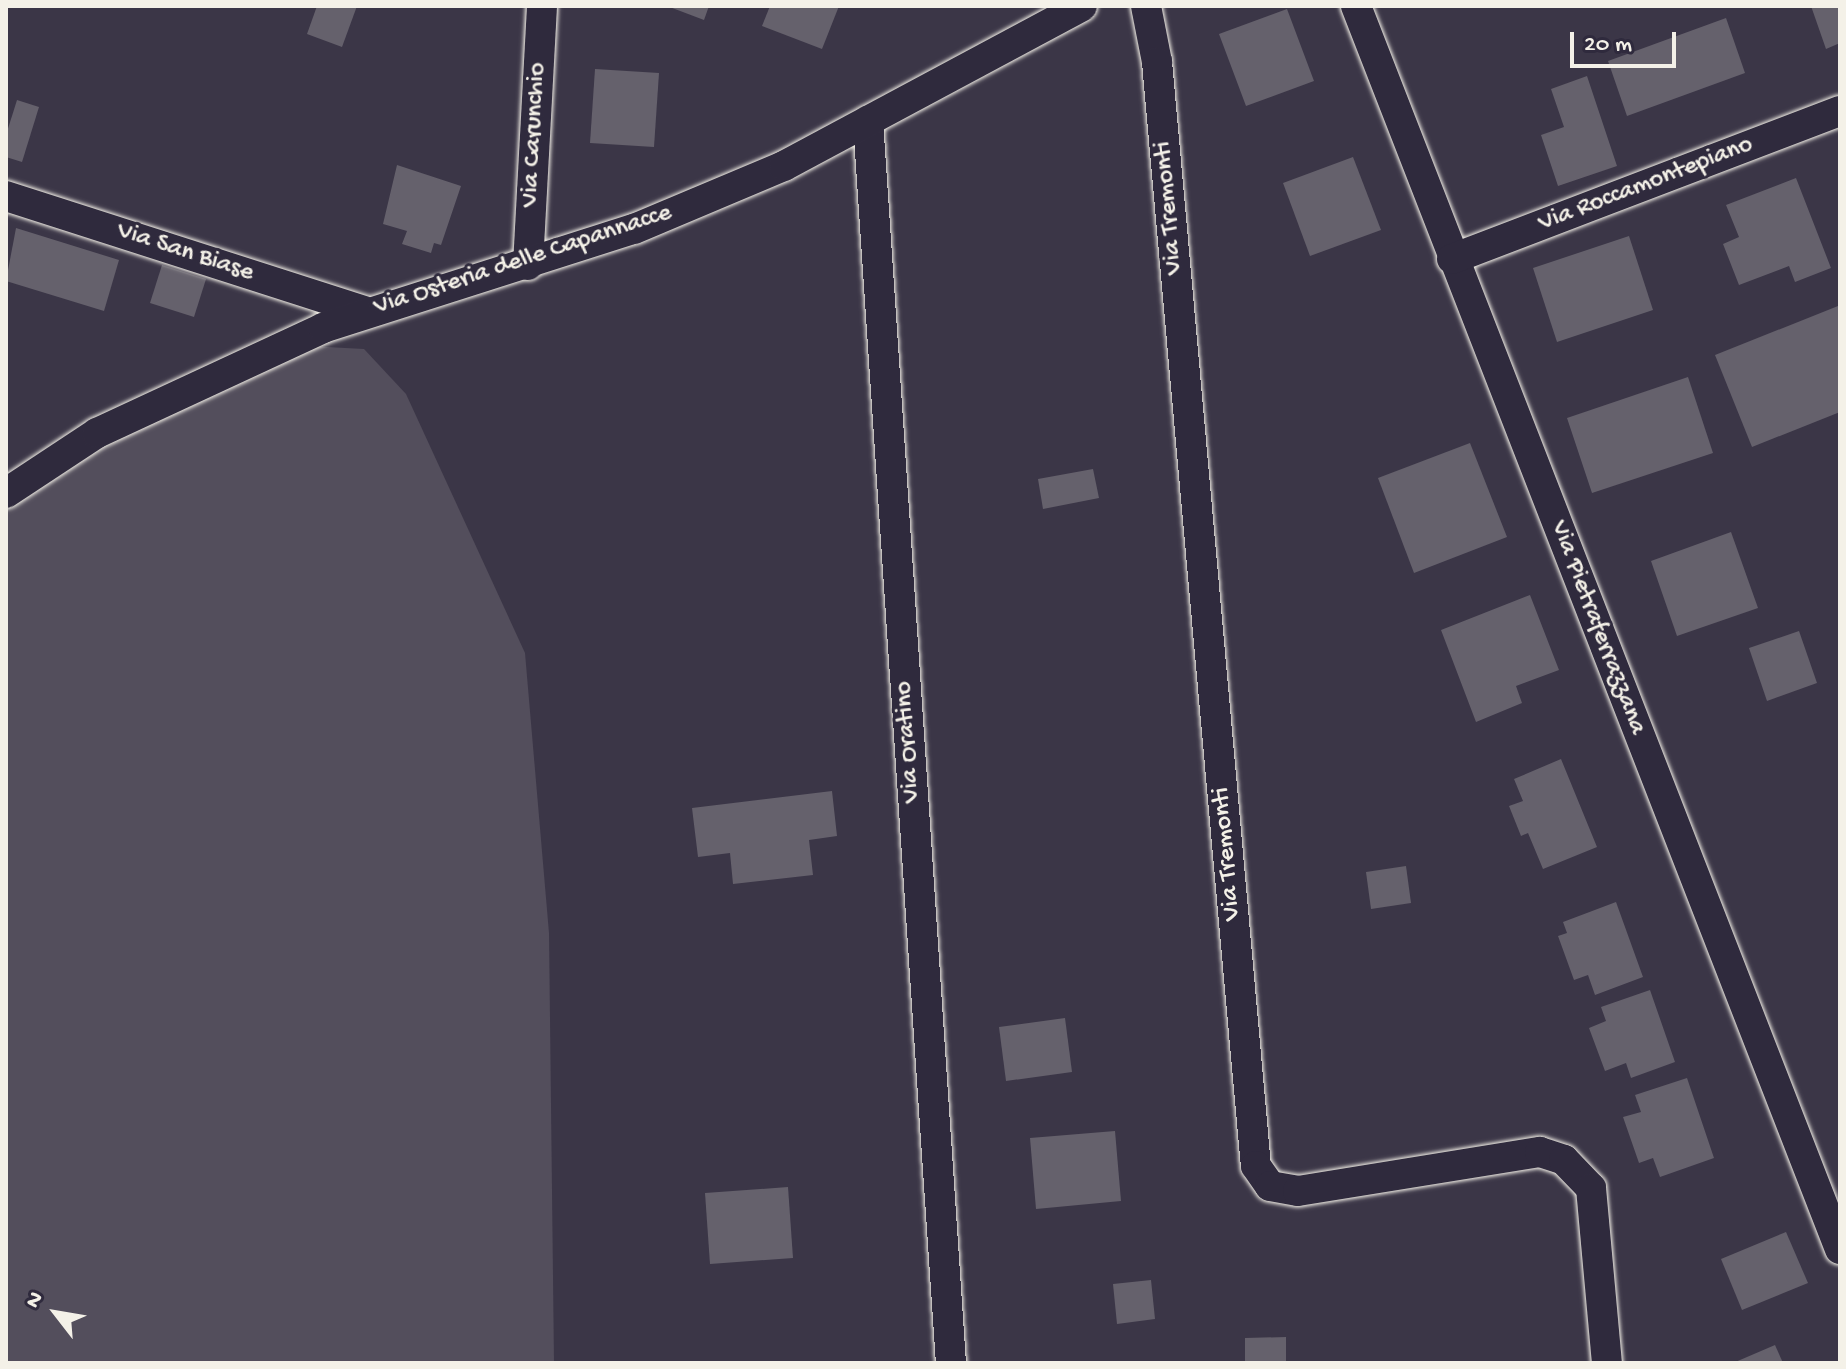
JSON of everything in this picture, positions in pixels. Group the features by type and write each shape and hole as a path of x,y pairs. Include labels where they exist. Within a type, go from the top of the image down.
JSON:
{"street":[{"name":"Via Carunchio","path":"528,265 542,6"},
{"name":"Via Osteria delle Capannacce","path":"6,493 97,433 145,408 364,311 528,265 716,196 868,121 1082,6"},
{"name":"Via Tremonti","path":"1146,6 1157,62 1256,1166 1270,1186 1298,1191 1540,1152 1564,1160 1591,1188 1607,1363"},
{"name":"Via Pietraferrazzana","path":"1356,6 1840,1249"},
{"name":"Via Roccamontepiano","path":"1452,259 1840,111"},
{"name":"Via Oratino","path":"868,121 951,1363"},
{"name":"Via San Biase","path":"6,196 364,311"}],"shaded area":[{"path":"308,346 364,349 406,394 525,653 549,933 554,1363 6,1363 6,508 108,436"}],"building":[{"path":"317,6 357,6 342,47 307,34"},
{"path":"667,6 709,6 704,20"},
{"path":"770,6 839,6 822,49 762,26"},
{"path":"1811,6 1840,6 1840,43 1826,49"},
{"path":"1287,9 1314,81 1246,106 1219,34"},
{"path":"1726,18 1745,73 1627,116 1608,61"},
{"path":"595,69 659,73 654,147 590,143"},
{"path":"1587,76 1617,166 1558,186 1541,135 1564,127 1551,89"},
{"path":"17,100 39,107 22,162 6,157 6,135"},
{"path":"1353,157 1381,230 1310,256 1283,183"},
{"path":"397,165 461,186 441,245 434,243 431,253 402,244 407,231 383,224"},
{"path":"1796,178 1831,268 1795,282 1789,266 1739,285 1723,244 1739,237 1726,205"},
{"path":"16,228 119,260 104,311 6,281"},
{"path":"1629,236 1653,310 1557,342 1533,268"},
{"path":"162,265 206,279 194,317 150,303"},
{"path":"1838,306 1840,412 1752,447 1715,355"},
{"path":"1688,377 1713,453 1592,493 1567,418"},
{"path":"1470,443 1507,537 1414,573 1378,478"},
{"path":"1093,469 1099,498 1043,509 1038,479"},
{"path":"1731,532 1758,608 1677,636 1651,561"},
{"path":"1530,595 1559,670 1516,686 1522,703 1476,722 1441,630"},
{"path":"1799,631 1817,683 1767,701 1749,648"},
{"path":"1561,759 1597,847 1543,869 1528,833 1521,836 1509,806 1523,801 1514,779"},
{"path":"832,791 837,836 809,840 813,875 733,884 730,853 698,857 692,808"},
{"path":"1406,866 1411,903 1371,909 1366,872"},
{"path":"1616,902 1643,977 1595,995 1588,975 1574,980 1558,936 1567,933 1563,922"},
{"path":"1650,990 1675,1062 1631,1078 1626,1063 1605,1071 1589,1028 1606,1021 1601,1007"},
{"path":"1065,1018 1072,1072 1006,1081 999,1027"},
{"path":"1687,1078 1714,1158 1660,1177 1653,1158 1639,1163 1623,1117 1641,1112 1635,1095"},
{"path":"1115,1131 1121,1201 1036,1209 1030,1138"},
{"path":"788,1187 793,1258 710,1264 705,1193"},
{"path":"1786,1232 1808,1283 1742,1310 1721,1259"},
{"path":"1151,1280 1155,1319 1117,1324 1113,1284"},
{"path":"1286,1337 1286,1363 1245,1363 1245,1338"},
{"path":"1775,1345 1783,1363 1733,1363"}]}
